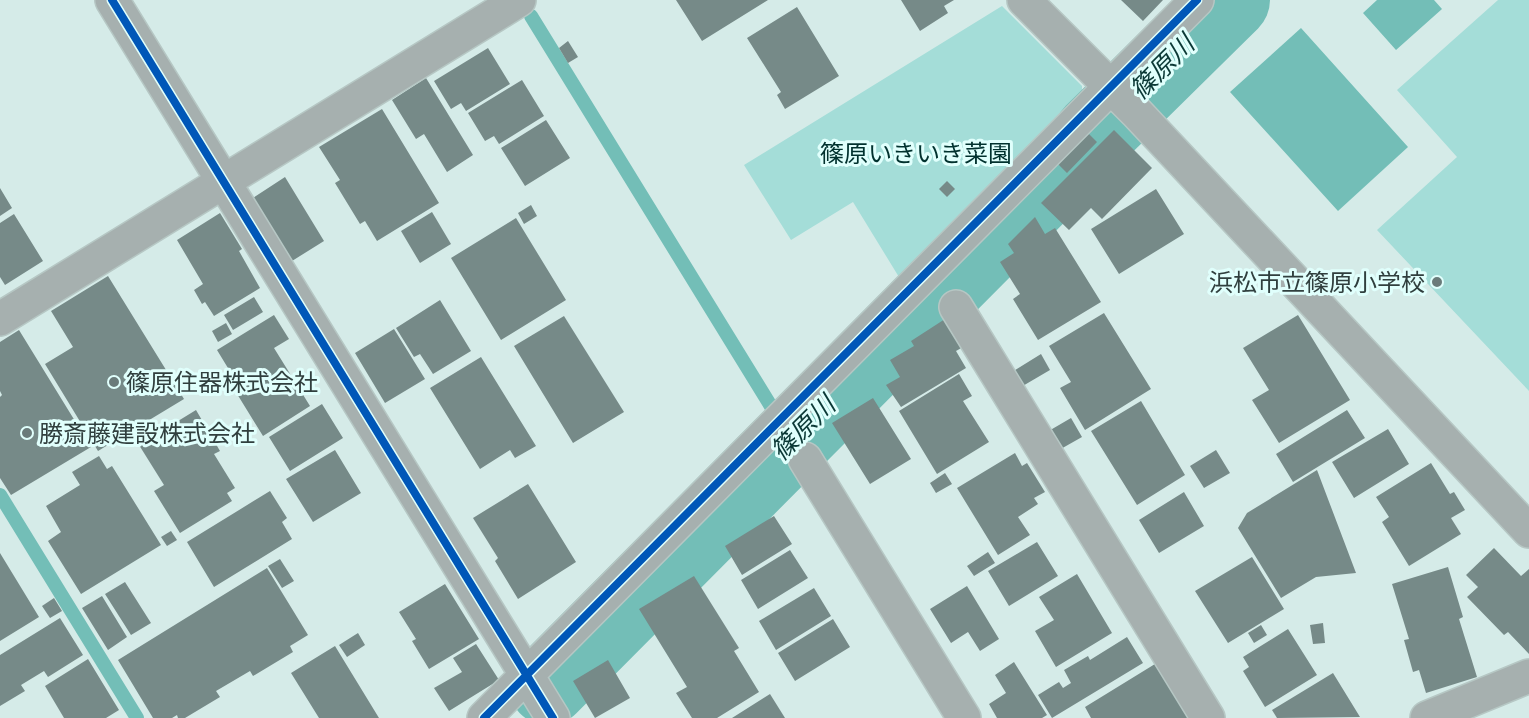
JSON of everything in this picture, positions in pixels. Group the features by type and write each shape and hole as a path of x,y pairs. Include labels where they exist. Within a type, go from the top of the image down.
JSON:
{"street":[{"path":"112,0 553,718"},
{"path":"0,319 519,0"},
{"path":"1024,0 1121,97 1529,531"},
{"path":"483,718 1121,97 1197,0"},
{"path":"956,307 1208,718"},
{"path":"805,459 964,718"},
{"path":"1427,718 1529,676"}],"green space":[{"path":"1498,0 1529,0 1529,391 1377,230 1457,157 1397,90"},
{"name":"篠原いきいき菜園","path":"1002,6 1082,86 1082,100 902,282 853,202 791,240 744,165"}],"shaded area":[{"path":"1377,0 1434,0 1442,9 1396,50 1363,13"},
{"path":"1301,28 1408,147 1338,211 1230,92"}],"building":[{"path":"676,0 768,0 702,41"},
{"path":"901,0 954,0 944,6 948,13 920,31"},
{"path":"1121,0 1163,0 1143,21"},
{"path":"797,7 839,76 785,109 777,95 781,92 747,38"},
{"path":"568,41 578,57 568,63 559,48"},
{"path":"488,48 510,84 466,111 461,103 451,109 434,81"},
{"path":"426,78 473,155 447,172 424,134 416,139 392,100"},
{"path":"522,80 544,116 499,144 494,136 485,141 468,113"},
{"path":"382,109 439,203 377,241 365,221 360,224 335,183 340,180 319,147"},
{"path":"546,120 570,158 525,186 501,148"},
{"path":"1114,130 1152,168 1102,219 1091,208 1069,230 1041,203"},
{"path":"1086,131 1097,142 1067,173 1056,162"},
{"path":"285,177 324,241 292,261 253,198"},
{"path":"947,181 955,189 947,197 939,189"},
{"path":"0,188 12,208 0,216"},
{"path":"1156,189 1184,234 1119,274 1091,229"},
{"path":"531,205 537,216 524,224 518,213"},
{"path":"432,212 451,244 420,263 401,231"},
{"path":"220,213 242,249 239,251 260,288 214,316 205,302 202,304 194,290 203,284 177,240"},
{"path":"14,214 43,261 5,285 0,277 0,223"},
{"path":"1035,217 1045,234 1055,228 1101,302 1038,340 1013,299 1020,294 1000,262 1014,253 1008,244"},
{"path":"516,218 566,300 501,340 451,258"},
{"path":"108,276 184,399 98,451 45,364 73,347 51,311"},
{"path":"254,297 263,312 233,330 224,315"},
{"path":"440,300 471,351 433,374 420,354 414,357 396,328"},
{"path":"1104,313 1151,389 1085,430 1060,388 1071,382 1049,346"},
{"path":"274,315 289,339 274,348 310,406 263,436 226,376 231,373 217,350"},
{"path":"1298,315 1350,400 1279,443 1252,400 1269,390 1243,348"},
{"path":"564,316 624,412 573,443 514,346"},
{"path":"945,319 963,347 956,351 966,368 901,407 886,385 900,377 890,360 914,346 911,341"},
{"path":"226,323 232,334 218,342 212,331"},
{"path":"394,329 425,379 385,403 355,353"},
{"path":"19,330 91,447 11,495 0,478 0,397 2,395 0,391 0,342"},
{"path":"1041,354 1050,370 1021,387 1012,372"},
{"path":"481,357 536,446 515,458 510,450 480,469 430,388"},
{"path":"959,374 972,396 963,401 989,442 937,474 899,411"},
{"path":"873,398 911,459 870,484 832,423"},
{"path":"1141,401 1185,475 1137,505 1091,431"},
{"path":"322,404 343,438 290,471 269,437"},
{"path":"196,410 220,451 214,454 235,488 227,493 232,501 180,533 154,491 164,485 139,445"},
{"path":"1347,410 1365,438 1293,482 1276,454"},
{"path":"1071,418 1082,437 1059,450 1047,432"},
{"path":"1388,429 1409,464 1354,498 1332,462"},
{"path":"335,450 361,493 313,522 286,479"},
{"path":"1216,450 1230,473 1204,488 1190,466"},
{"path":"1015,453 1022,466 1027,463 1045,492 1034,498 1038,504 1018,517 1030,535 998,555 957,488"},
{"path":"99,456 107,469 112,466 161,545 81,594 48,541 61,532 46,506 80,485 72,472"},
{"path":"1431,463 1450,494 1454,492 1465,510 1451,518 1461,534 1409,566 1382,522 1389,517 1376,497"},
{"path":"1317,470 1356,573 1316,577 1281,598 1238,528 1247,513"},
{"path":"945,473 952,484 936,493 930,483"},
{"path":"528,484 576,562 518,599 495,561 498,558 473,518"},
{"path":"270,491 287,518 282,522 292,539 214,587 187,542"},
{"path":"1184,492 1204,526 1159,553 1139,520"},
{"path":"774,516 792,544 742,575 725,546"},
{"path":"171,531 177,540 167,546 161,537"},
{"path":"1037,542 1058,576 1009,606 988,571"},
{"path":"1494,548 1521,576 1529,569 1529,654 1508,632 1504,635 1467,597 1478,587 1466,575"},
{"path":"790,550 808,578 758,609 741,580"},
{"path":"988,552 995,563 974,576 967,566"},
{"path":"0,553 39,617 0,641"},
{"path":"1252,557 1284,609 1228,643 1195,591"},
{"path":"280,559 294,581 282,588 268,566"},
{"path":"1448,567 1463,617 1459,619 1477,677 1426,693 1419,670 1413,672 1404,640 1409,639 1392,584"},
{"path":"267,568 308,635 290,646 293,652 253,676 250,671 216,691 220,697 185,718 178,718 177,715 172,718 153,718 118,660"},
{"path":"1077,574 1112,633 1056,667 1035,631 1054,620 1039,597"},
{"path":"694,576 739,648 734,651 759,692 717,718 692,718 676,693 687,687 639,609"},
{"path":"125,582 151,623 131,635 105,594"},
{"path":"445,584 479,639 429,669 412,641 416,639 399,612"},
{"path":"967,586 999,639 980,651 968,632 951,643 930,609"},
{"path":"814,588 831,616 776,650 759,621"},
{"path":"102,596 127,637 108,650 82,608"},
{"path":"54,598 62,611 50,618 42,606"},
{"path":"60,618 83,655 48,677 44,671 21,685 25,691 0,706 0,655"},
{"path":"833,619 850,647 795,681 778,653"},
{"path":"1323,623 1325,643 1313,644 1310,625"},
{"path":"1261,625 1267,635 1254,643 1248,633"},
{"path":"1288,629 1317,675 1265,707 1243,671 1249,667 1243,657"},
{"path":"358,633 365,645 347,657 339,645"},
{"path":"1127,637 1143,663 1052,718 1038,695 1059,682 1063,688 1071,683 1064,670 1088,656 1090,660"},
{"path":"476,644 499,680 449,711 434,688 462,672 453,658"},
{"path":"335,646 379,718 319,718 291,673"},
{"path":"88,659 119,710 106,718 64,718 45,686"},
{"path":"608,660 630,698 595,718 573,681"},
{"path":"1014,662 1047,715 1042,718 997,718 989,704 1006,693 995,675"},
{"path":"1155,664 1188,718 1091,718 1085,707"},
{"path":"1333,673 1360,717 1277,718 1272,710"},
{"path":"770,694 785,718 732,718"}],"waterway":[{"name":"篠原川","path":"1094,134 1230,0"},
{"path":"531,16 772,408"},
{"name":"篠原川","path":"548,685 1059,171"},
{"path":"787,431 792,439"},
{"path":"0,495 137,718"}],"cycle path":[{"path":"112,0 553,718"},
{"path":"484,718 1197,0"}],"place":[{"name":"浜松市立篠原小学校","path":"1437,282"},
{"name":"篠原住器株式会社","path":"114,382"},
{"name":"勝斎藤建設株式会社","path":"27,433"}]}
